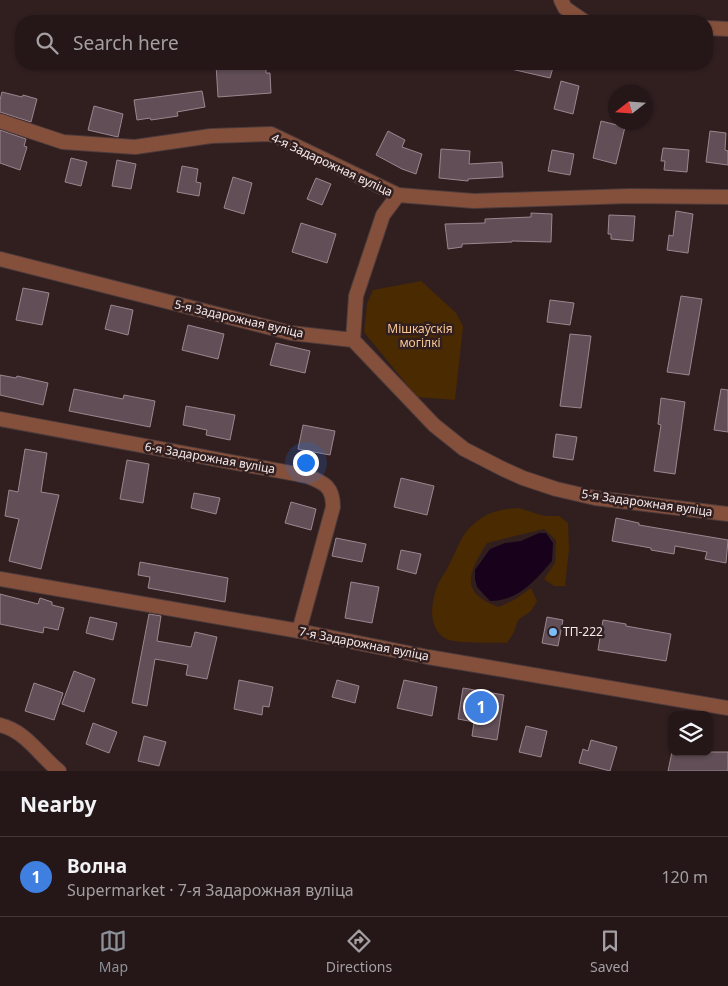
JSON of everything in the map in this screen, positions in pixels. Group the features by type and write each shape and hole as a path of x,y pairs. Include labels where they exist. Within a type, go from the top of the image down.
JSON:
{"street":[{"path":"561,0 565,8 575,15"},
{"path":"713,28 728,28"},
{"name":"4-я Задарожная вуліца","path":"0,121 63,142 135,147 211,136 271,134 398,196 474,201 630,196 728,197"},
{"path":"353,340 356,296 383,215 398,196"},
{"name":"5-я Задарожная вуліца","path":"0,259 291,333 353,340 434,425 464,449 503,469 556,489 595,498 728,514"},
{"name":"6-я Задарожная вуліца","path":"0,419 307,476 323,483 333,495 332,507 299,632"},
{"name":"7-я Задарожная вуліца","path":"0,579 428,657 728,708"},
{"path":"0,725 6,726 26,738 60,771"}],"green space":[{"name":"Мішкаўскія могілкі","path":"421,281 456,313 463,326 455,400 417,397 364,332 367,304 373,290"},
{"path":"519,508 544,516 559,516 568,523 569,549 565,586 554,586 544,579 555,563 556,540 544,529 487,543 472,572 472,588 477,595 499,607 514,600 531,588 537,601 531,611 518,620 514,632 507,643 448,640 438,632 435,626 432,614 433,600 438,584 463,537 471,526 486,515 502,510"}],"shaded area":[{"path":"539,533 546,533 553,543 552,561 525,589 509,598 490,601 477,587 475,570 490,549 505,543 521,541"}],"building":[{"path":"216,70 266,70 266,73 270,73 271,93 218,97"},
{"path":"515,70 552,70 550,78"},
{"path":"561,81 579,86 573,114 554,109"},
{"path":"202,91 205,107 177,112 178,116 137,120 134,100"},
{"path":"2,92 37,99 31,122 0,112"},
{"path":"94,106 123,114 118,137 88,130"},
{"path":"601,121 608,123 608,130 624,130 616,164 593,158"},
{"path":"0,130 26,139 24,146 27,147 20,170 0,163"},
{"path":"388,131 405,140 402,147 422,154 416,174 376,155"},
{"path":"710,131 726,133 725,150 728,151 728,165 706,162"},
{"path":"663,148 689,150 687,172 664,170 665,161 661,161"},
{"path":"441,149 470,151 469,164 502,162 503,177 468,179 468,181 439,178"},
{"path":"552,150 574,154 570,175 548,171"},
{"path":"71,158 87,162 81,186 65,182"},
{"path":"117,160 136,164 131,189 112,186"},
{"path":"182,166 198,169 196,182 201,183 199,196 177,192"},
{"path":"233,177 252,183 244,214 224,208"},
{"path":"316,178 331,184 322,205 307,199"},
{"path":"676,211 693,214 688,253 667,250 669,235 673,236"},
{"path":"531,213 552,214 551,242 512,241 462,244 462,247 448,249 445,224 485,223 485,219 531,217"},
{"path":"609,215 635,216 633,241 611,239 611,234 608,234"},
{"path":"301,223 336,234 327,263 292,252"},
{"path":"23,288 49,293 42,325 16,320"},
{"path":"681,296 702,299 689,375 667,372"},
{"path":"550,300 574,303 570,325 547,322"},
{"path":"111,305 133,310 128,335 105,329"},
{"path":"188,325 224,334 218,359 182,350"},
{"path":"570,334 591,336 581,408 560,406"},
{"path":"276,343 310,351 305,373 270,365"},
{"path":"0,375 16,378 17,376 48,383 43,405 0,395"},
{"path":"74,389 123,399 124,395 155,401 150,427 69,411"},
{"path":"721,389 728,390 728,432 714,430"},
{"path":"661,398 685,402 675,474 654,471 661,425 658,424"},
{"path":"186,406 235,415 230,440 206,435 207,430 183,425"},
{"path":"303,425 335,431 330,455 298,449"},
{"path":"556,434 577,437 573,460 553,457"},
{"path":"25,449 47,453 41,492 59,495 41,569 9,561 19,519 5,516 9,490 18,492"},
{"path":"127,460 149,464 143,503 120,499"},
{"path":"401,478 434,486 427,515 394,507"},
{"path":"194,493 220,498 216,514 191,508"},
{"path":"291,502 316,509 311,530 285,523"},
{"path":"616,518 639,523 639,525 728,540 726,563 705,559 707,552 675,546 674,554 612,541"},
{"path":"336,538 366,544 362,562 332,556"},
{"path":"401,550 421,554 416,574 397,569"},
{"path":"140,562 228,578 225,602 148,588 150,577 138,575"},
{"path":"351,582 379,587 372,623 345,618"},
{"path":"0,594 38,604 40,598 52,602 52,605 64,608 58,630 44,627 43,633 0,624"},
{"path":"149,614 161,616 157,641 191,647 195,632 217,637 207,679 186,675 188,665 155,659 147,706 132,703"},
{"path":"90,617 117,623 113,640 86,633"},
{"name":"ТП-222","path":"547,617 563,620 558,646 542,643"},
{"path":"603,620 671,634 666,661 598,650"},
{"path":"74,671 95,679 84,712 62,704"},
{"path":"239,680 273,687 269,707 263,706 262,715 234,709"},
{"path":"337,680 359,686 355,703 332,697"},
{"path":"404,680 437,687 432,716 397,708"},
{"path":"34,683 63,693 54,720 25,711"},
{"path":"463,688 504,695 497,740 472,736 474,722 458,719"},
{"path":"93,723 117,732 109,753 86,744"},
{"path":"526,726 547,731 541,757 519,752"},
{"path":"144,736 166,742 159,766 138,761"},
{"path":"591,740 617,747 610,771 579,763 583,749 588,751"},
{"path":"713,752 728,752 728,771 668,771 671,756 713,756"}],"place":[{"name":"ТП-222","path":"553,632"},
{"name":"Волна","path":"481,707"}]}
